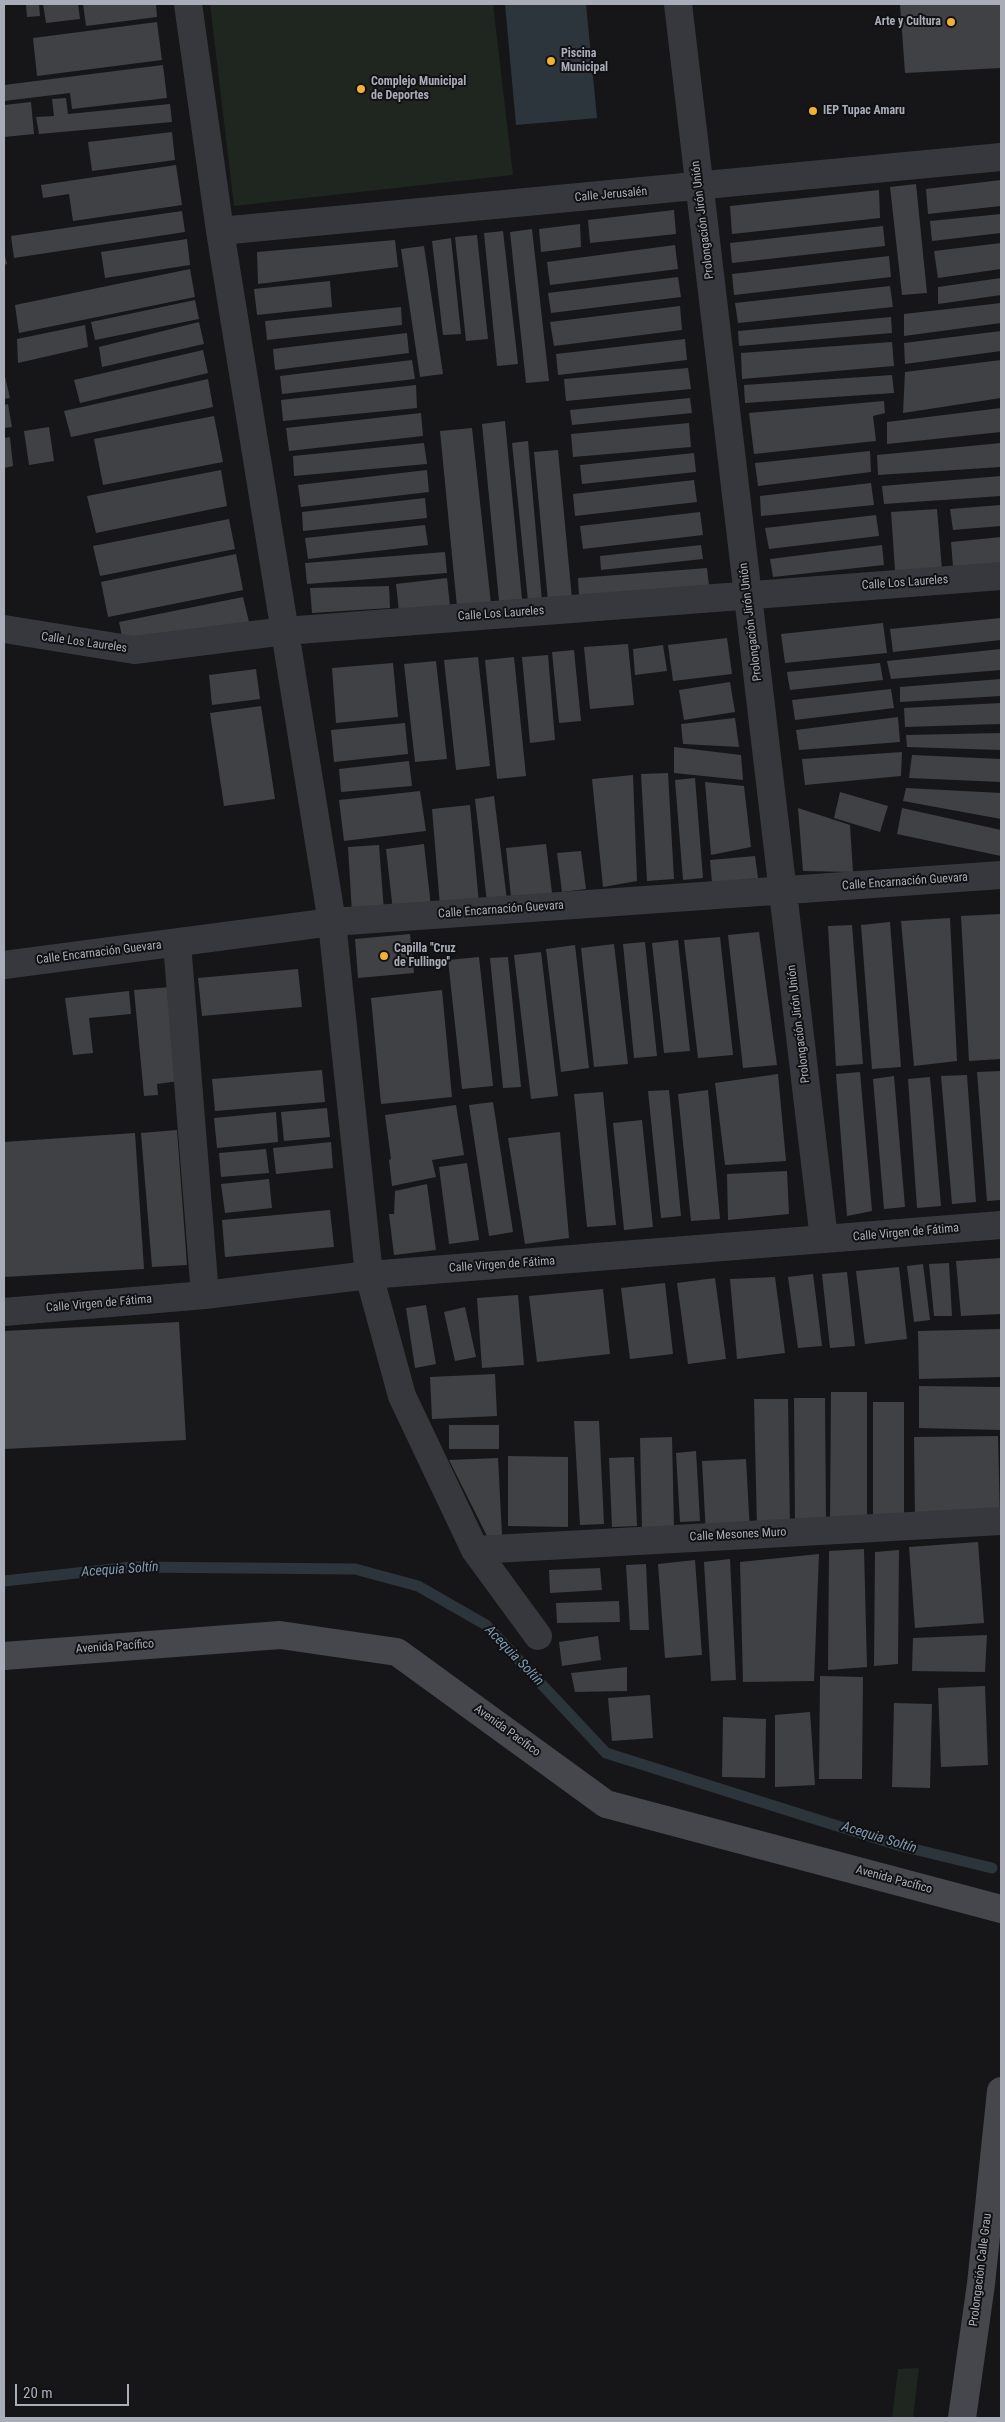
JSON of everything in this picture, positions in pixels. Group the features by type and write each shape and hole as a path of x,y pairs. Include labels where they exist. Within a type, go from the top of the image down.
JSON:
{"main road":[{"name":"Avenida Pacífico","path":"4,1656 280,1635 396,1652 606,1804 1001,1909"},
{"name":"Prolongación Calle Grau","path":"962,2418 981,2284 1001,2091"}],"street":[{"path":"188,4 220,231 332,922 369,1275 402,1396 475,1550 538,1636"},
{"name":"Prolongación Jirón Unión","path":"678,4 824,1240"},
{"name":"Calle Jerusalén","path":"220,231 1001,157"},
{"name":"Calle Los Laureles","path":"7,635 134,650 285,630 1001,576"},
{"name":"Calle Encarnación Guevara","path":"4,966 332,922 1001,875"},
{"path":"177,943 205,1295"},
{"name":"Calle Virgen de Fátima","path":"4,1312 205,1295 369,1275 1001,1225"},
{"name":"Calle Mesones Muro","path":"475,1550 1001,1521"}],"shaded area":[{"name":"Complejo Municipal de Deportes","path":"210,4 493,4 513,175 234,206"},
{"name":"Piscina Municipal","path":"505,4 586,4 597,118 516,125"},
{"path":"919,2368 913,2418 892,2418 898,2369"}],"building":[{"path":"26,4 39,4 40,16 27,17"},
{"path":"43,4 78,4 80,19 46,23"},
{"path":"83,4 156,4 157,17 86,26"},
{"name":"Arte y Cultura","path":"900,4 1001,4 1001,68 905,73"},
{"path":"157,22 162,60 37,76 33,38"},
{"path":"163,65 167,98 72,109 70,93 4,101 4,85"},
{"path":"66,98 68,114 170,104 172,122 39,134 36,117 54,116 52,99"},
{"path":"31,102 34,134 4,137 4,105"},
{"path":"172,132 175,160 92,171 88,142"},
{"path":"176,165 182,205 73,221 69,194 43,198 41,185"},
{"path":"1001,180 1001,206 928,214 926,189"},
{"path":"916,184 927,293 902,295 890,187"},
{"path":"879,190 880,218 732,234 730,206"},
{"path":"674,210 676,234 590,243 588,220"},
{"path":"182,211 185,232 14,258 11,236"},
{"path":"1001,214 1001,233 932,241 930,221"},
{"path":"580,224 581,247 541,252 539,229"},
{"path":"883,226 885,246 732,263 730,243"},
{"path":"532,229 549,381 526,383 510,232"},
{"path":"503,231 518,364 497,366 484,233"},
{"path":"477,235 488,339 466,341 455,237"},
{"path":"451,238 461,334 443,335 432,241"},
{"path":"187,239 190,265 105,278 101,252"},
{"path":"395,240 398,267 258,284 257,252"},
{"path":"1001,243 1001,269 938,278 934,251"},
{"path":"675,245 678,269 550,285 547,262"},
{"path":"424,246 443,374 420,377 401,249"},
{"path":"4,251 7,264 4,265"},
{"path":"889,256 891,277 734,295 732,274"},
{"path":"190,269 195,297 19,333 15,305"},
{"path":"678,277 681,297 551,313 548,293"},
{"path":"1001,278 1001,295 938,304 938,287"},
{"path":"330,281 332,307 257,315 254,289"},
{"path":"890,286 893,307 738,323 735,303"},
{"path":"195,300 199,319 95,340 91,322"},
{"path":"1001,303 1001,323 904,336 904,314"},
{"path":"680,306 682,330 554,346 550,322"},
{"path":"401,307 402,325 267,340 265,321"},
{"path":"891,317 892,333 739,346 738,331"},
{"path":"199,322 204,344 102,367 99,347"},
{"path":"85,325 88,347 18,363 17,339"},
{"path":"1001,331 1001,351 905,364 904,343"},
{"path":"407,333 409,353 275,370 273,349"},
{"path":"685,339 687,360 558,375 556,354"},
{"path":"892,342 894,366 742,379 741,353"},
{"path":"203,350 208,373 80,403 74,380"},
{"path":"412,360 415,379 282,394 280,376"},
{"path":"1001,360 1001,398 903,413 905,372"},
{"path":"688,368 691,389 566,401 564,379"},
{"path":"4,372 10,398 4,399"},
{"path":"892,375 894,393 745,403 744,385"},
{"path":"208,379 213,407 71,437 64,411"},
{"path":"416,385 417,408 283,421 281,400"},
{"path":"690,398 692,413 572,425 570,410"},
{"path":"884,401 885,413 873,416 876,441 754,454 749,413"},
{"path":"8,404 12,427 4,428 4,405"},
{"path":"1001,408 1001,432 887,444 887,422"},
{"path":"421,413 423,436 289,451 286,428"},
{"path":"214,416 223,462 103,485 94,439"},
{"path":"505,421 522,599 499,601 482,424"},
{"path":"689,423 691,447 573,457 571,434"},
{"path":"49,427 54,461 29,465 24,431"},
{"path":"472,428 491,604 457,607 440,431"},
{"path":"10,437 13,466 4,468 4,438"},
{"path":"528,441 542,601 528,601 512,443"},
{"path":"424,443 427,464 294,476 293,456"},
{"path":"1001,443 1001,467 878,475 877,455"},
{"path":"558,450 572,599 548,601 534,452"},
{"path":"870,451 871,472 758,486 755,463"},
{"path":"694,453 696,472 582,484 580,465"},
{"path":"221,470 227,506 96,533 87,496"},
{"path":"427,470 429,492 301,507 298,485"},
{"path":"1001,476 1001,496 884,504 882,486"},
{"path":"694,480 697,502 575,516 573,494"},
{"path":"871,483 874,505 761,516 760,496"},
{"path":"425,498 427,518 303,531 302,512"},
{"path":"1001,505 1001,526 953,530 950,509"},
{"path":"937,509 942,570 895,570 891,512"},
{"path":"700,512 703,535 583,549 580,526"},
{"path":"876,515 879,536 769,549 765,528"},
{"path":"229,519 235,549 100,576 93,546"},
{"path":"425,525 428,545 308,559 305,538"},
{"path":"1001,537 1001,563 953,567 951,542"},
{"path":"701,545 703,559 601,570 600,556"},
{"path":"882,545 884,565 773,577 770,559"},
{"path":"445,552 447,573 307,584 305,563"},
{"path":"236,554 243,590 108,617 101,582"},
{"path":"707,568 709,586 579,596 578,578"},
{"path":"447,578 450,606 399,612 396,584"},
{"path":"389,586 390,608 312,613 310,588"},
{"path":"243,597 249,622 124,646 119,622"},
{"path":"1001,618 1001,640 893,652 890,629"},
{"path":"883,623 887,653 785,663 781,634"},
{"path":"727,638 732,674 673,681 668,645"},
{"path":"628,644 634,705 590,709 584,647"},
{"path":"663,645 667,671 635,675 633,649"},
{"path":"1001,649 1001,670 891,679 887,661"},
{"path":"574,650 581,721 559,723 552,652"},
{"path":"548,655 555,740 530,743 522,657"},
{"path":"478,657 490,766 456,770 444,660"},
{"path":"514,657 526,776 497,779 485,660"},
{"path":"436,661 447,759 415,762 404,664"},
{"path":"393,663 398,717 336,723 332,668"},
{"path":"880,663 883,680 790,690 787,672"},
{"path":"256,669 260,699 212,705 209,675"},
{"path":"1001,679 1001,696 900,702 900,687"},
{"path":"730,682 735,712 684,720 679,690"},
{"path":"891,689 894,708 795,720 792,700"},
{"path":"1001,703 1001,724 905,727 904,708"},
{"path":"261,706 275,799 224,806 210,713"},
{"path":"898,717 900,742 799,750 796,730"},
{"path":"735,718 739,747 683,744 681,724"},
{"path":"405,723 408,754 334,762 331,730"},
{"path":"1001,733 1001,750 907,747 906,735"},
{"path":"674,747 741,755 743,780 674,773"},
{"path":"902,752 901,776 805,785 802,759"},
{"path":"912,755 1001,759 1001,782 909,778"},
{"path":"409,761 412,786 341,792 339,769"},
{"path":"668,773 674,879 647,881 641,774"},
{"path":"633,775 637,881 603,887 592,779"},
{"path":"695,778 703,878 683,880 675,780"},
{"path":"705,782 744,786 751,847 711,855"},
{"path":"906,788 1001,793 1001,819 903,801"},
{"path":"420,791 426,831 344,841 339,800"},
{"path":"840,792 888,806 880,832 834,818"},
{"path":"494,796 507,900 487,902 475,799"},
{"path":"470,805 479,904 440,906 432,809"},
{"path":"798,808 850,825 853,872 803,871"},
{"path":"902,808 1001,830 1001,856 897,834"},
{"path":"424,844 431,907 393,911 386,849"},
{"path":"546,844 552,893 511,897 506,848"},
{"path":"379,845 384,911 352,913 348,847"},
{"path":"581,851 586,889 562,892 557,853"},
{"path":"755,856 758,878 712,883 710,860"},
{"path":"1001,914 1001,1059 969,1061 961,916"},
{"path":"950,918 957,1061 914,1066 901,921"},
{"path":"890,922 901,1067 872,1069 861,925"},
{"path":"852,925 863,1064 836,1066 828,926"},
{"path":"759,932 777,1065 743,1068 728,935"},
{"name":"Capilla ''Cruz de Fullingo''","path":"410,934 414,973 358,978 355,939"},
{"path":"720,937 733,1055 698,1058 684,940"},
{"path":"678,940 690,1051 664,1053 652,943"},
{"path":"645,942 657,1056 634,1058 623,944"},
{"path":"614,944 628,1064 594,1067 581,948"},
{"path":"575,945 589,1068 561,1072 546,949"},
{"path":"541,952 558,1096 531,1099 514,955"},
{"path":"479,957 493,1086 462,1089 448,960"},
{"path":"508,957 521,1087 503,1088 490,958"},
{"path":"298,969 302,1007 202,1016 198,978"},
{"path":"170,987 179,1081 157,1084 158,1095 144,1096 134,990"},
{"path":"442,990 452,1097 381,1104 371,998"},
{"path":"129,991 131,1014 89,1018 93,1053 73,1055 65,998"},
{"path":"322,1070 325,1102 215,1111 212,1079"},
{"path":"1001,1071 1001,1200 987,1201 977,1072"},
{"path":"860,1072 872,1211 847,1216 836,1074"},
{"path":"778,1074 786,1161 725,1165 715,1083"},
{"path":"967,1075 976,1202 952,1204 941,1076"},
{"path":"894,1076 905,1207 884,1209 873,1079"},
{"path":"930,1077 941,1206 917,1208 908,1079"},
{"path":"669,1090 681,1216 661,1218 648,1091"},
{"path":"708,1090 720,1219 691,1221 678,1094"},
{"path":"603,1092 616,1225 587,1227 574,1094"},
{"path":"493,1102 513,1232 489,1236 469,1105"},
{"path":"456,1105 464,1155 432,1160 436,1177 392,1186 389,1160 391,1159 385,1115"},
{"path":"327,1108 330,1137 284,1141 281,1112"},
{"path":"276,1112 278,1142 217,1148 214,1118"},
{"path":"642,1120 653,1227 624,1230 613,1123"},
{"path":"177,1130 187,1265 152,1267 141,1133"},
{"path":"560,1132 569,1238 525,1244 508,1138"},
{"path":"135,1133 144,1269 4,1277 4,1142"},
{"path":"331,1142 333,1168 276,1174 273,1148"},
{"path":"266,1149 269,1173 221,1177 219,1153"},
{"path":"467,1163 479,1240 449,1244 439,1167"},
{"path":"787,1171 789,1214 728,1220 727,1174"},
{"path":"269,1179 272,1208 225,1213 221,1184"},
{"path":"427,1184 436,1250 394,1255 389,1214 394,1214 395,1191"},
{"path":"330,1210 334,1247 225,1257 222,1220"},
{"path":"1001,1258 1001,1314 961,1316 956,1261"},
{"path":"949,1263 952,1316 934,1316 929,1264"},
{"path":"923,1264 930,1320 914,1322 907,1266"},
{"path":"899,1267 907,1339 865,1344 856,1271"},
{"path":"847,1272 855,1346 830,1348 822,1274"},
{"path":"813,1274 822,1346 798,1348 788,1277"},
{"path":"775,1277 785,1353 737,1359 730,1279"},
{"path":"715,1278 726,1359 688,1364 677,1283"},
{"path":"665,1283 673,1354 630,1359 621,1288"},
{"path":"603,1289 610,1354 537,1362 529,1296"},
{"path":"518,1295 524,1365 482,1368 477,1298"},
{"path":"426,1305 436,1364 415,1368 406,1308"},
{"path":"465,1307 476,1357 455,1361 444,1312"},
{"path":"179,1322 186,1440 4,1449 4,1331"},
{"path":"1001,1329 1001,1377 919,1379 918,1331"},
{"path":"495,1374 497,1416 432,1419 430,1377"},
{"path":"919,1386 1001,1387 1001,1430 919,1428"},
{"path":"831,1392 867,1392 867,1520 830,1520"},
{"path":"794,1398 825,1398 826,1524 795,1524"},
{"path":"754,1399 788,1399 790,1527 757,1528"},
{"path":"873,1402 904,1402 904,1516 873,1516"},
{"path":"574,1421 599,1421 604,1524 580,1525"},
{"path":"449,1425 499,1425 499,1449 449,1449"},
{"path":"998,1436 1000,1518 915,1519 914,1437"},
{"path":"672,1437 674,1528 642,1529 640,1438"},
{"path":"696,1451 700,1521 680,1522 676,1453"},
{"path":"508,1456 568,1457 568,1527 508,1526"},
{"path":"634,1457 637,1526 612,1527 609,1458"},
{"path":"498,1458 502,1535 488,1538 449,1460"},
{"path":"746,1459 750,1532 706,1535 702,1461"},
{"path":"978,1542 984,1623 915,1628 909,1547"},
{"path":"864,1549 867,1667 828,1670 829,1551"},
{"path":"899,1550 898,1664 874,1666 875,1552"},
{"path":"819,1554 814,1681 743,1682 740,1562"},
{"path":"730,1559 736,1680 711,1681 704,1562"},
{"path":"695,1560 702,1655 665,1658 658,1564"},
{"path":"646,1564 649,1630 630,1630 626,1565"},
{"path":"600,1568 602,1590 550,1593 549,1570"},
{"path":"619,1601 620,1622 557,1623 556,1603"},
{"path":"987,1635 985,1672 912,1671 913,1638"},
{"path":"598,1636 601,1660 562,1666 559,1642"},
{"path":"627,1667 627,1691 575,1692 571,1673"},
{"path":"820,1676 863,1677 862,1779 819,1779"},
{"path":"985,1686 988,1765 941,1767 938,1688"},
{"path":"650,1695 653,1738 612,1741 608,1698"},
{"path":"894,1703 932,1704 930,1788 892,1787"},
{"path":"810,1712 815,1785 775,1787 775,1715"},
{"path":"723,1717 766,1719 765,1778 722,1777"}],"waterway":[{"name":"Acequia Soltín","path":"4,1581 131,1567 355,1569 418,1586 486,1625 606,1753 901,1846 992,1868"}],"place":[{"name":"Arte y Cultura","path":"951,22"},
{"name":"Piscina Municipal","path":"551,61"},
{"name":"Complejo Municipal de Deportes","path":"361,89"},
{"name":"IEP Tupac Amaru","path":"813,111"},
{"name":"Capilla ''Cruz de Fullingo''","path":"384,956"}]}
